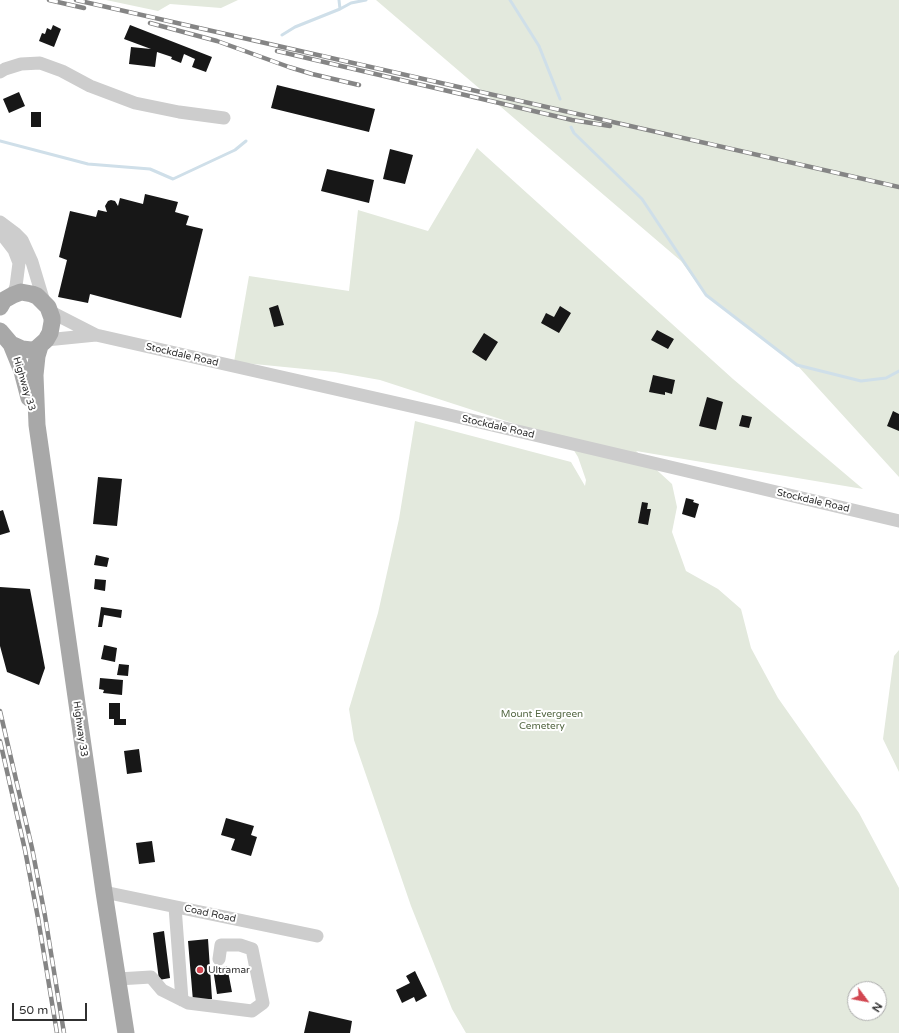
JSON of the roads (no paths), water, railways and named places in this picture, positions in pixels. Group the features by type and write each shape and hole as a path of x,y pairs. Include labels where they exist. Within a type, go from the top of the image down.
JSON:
{"main road":[{"path":"5,299 27,292 37,296 47,307"},
{"name":"Highway 33","path":"36,425 35,375 37,356 52,327 52,318 47,307"},
{"path":"0,331 11,344 18,348 26,350 36,349 43,343"},
{"name":"Highway 33","path":"11,344 22,371 36,425 126,1033"}],"street":[{"path":"0,72 21,64 40,63 62,71 90,86 134,103 179,112 224,118"},
{"path":"0,222 22,240 32,262 47,307"},
{"path":"0,232 14,250 19,263 16,286 5,299"},
{"name":"Stockdale Road","path":"47,307 96,335 441,413 899,521"},
{"name":"Stockdale Road","path":"43,343 96,335"},
{"name":"Coad Road","path":"104,892 317,936"},
{"path":"175,907 182,1000"},
{"path":"118,978 151,977 162,990 188,1003 252,1011 263,1003 252,949 240,945 221,945 219,959"}],"waterway":[{"path":"339,0 340,9"},
{"path":"282,35 295,27 351,3 366,0"},
{"path":"510,0 539,46 560,99"},
{"path":"571,127 574,133 642,199 706,295 797,365 861,381 886,378 899,371"},
{"path":"0,141 88,164 150,169 173,179 235,150 246,141"}],"railway":[{"path":"49,0 84,8"},
{"path":"76,0 899,187"},
{"path":"150,23 217,41 312,74 359,85"},
{"path":"277,51 572,120 610,126"},
{"path":"0,711 32,848 45,916 64,1033"},
{"path":"0,741 25,850 57,1033"}],"place":[{"name":"Ultramar","path":"200,970"}],"park label":[{"name":"Mount Evergreen Cemetery","path":"542,720"}]}
